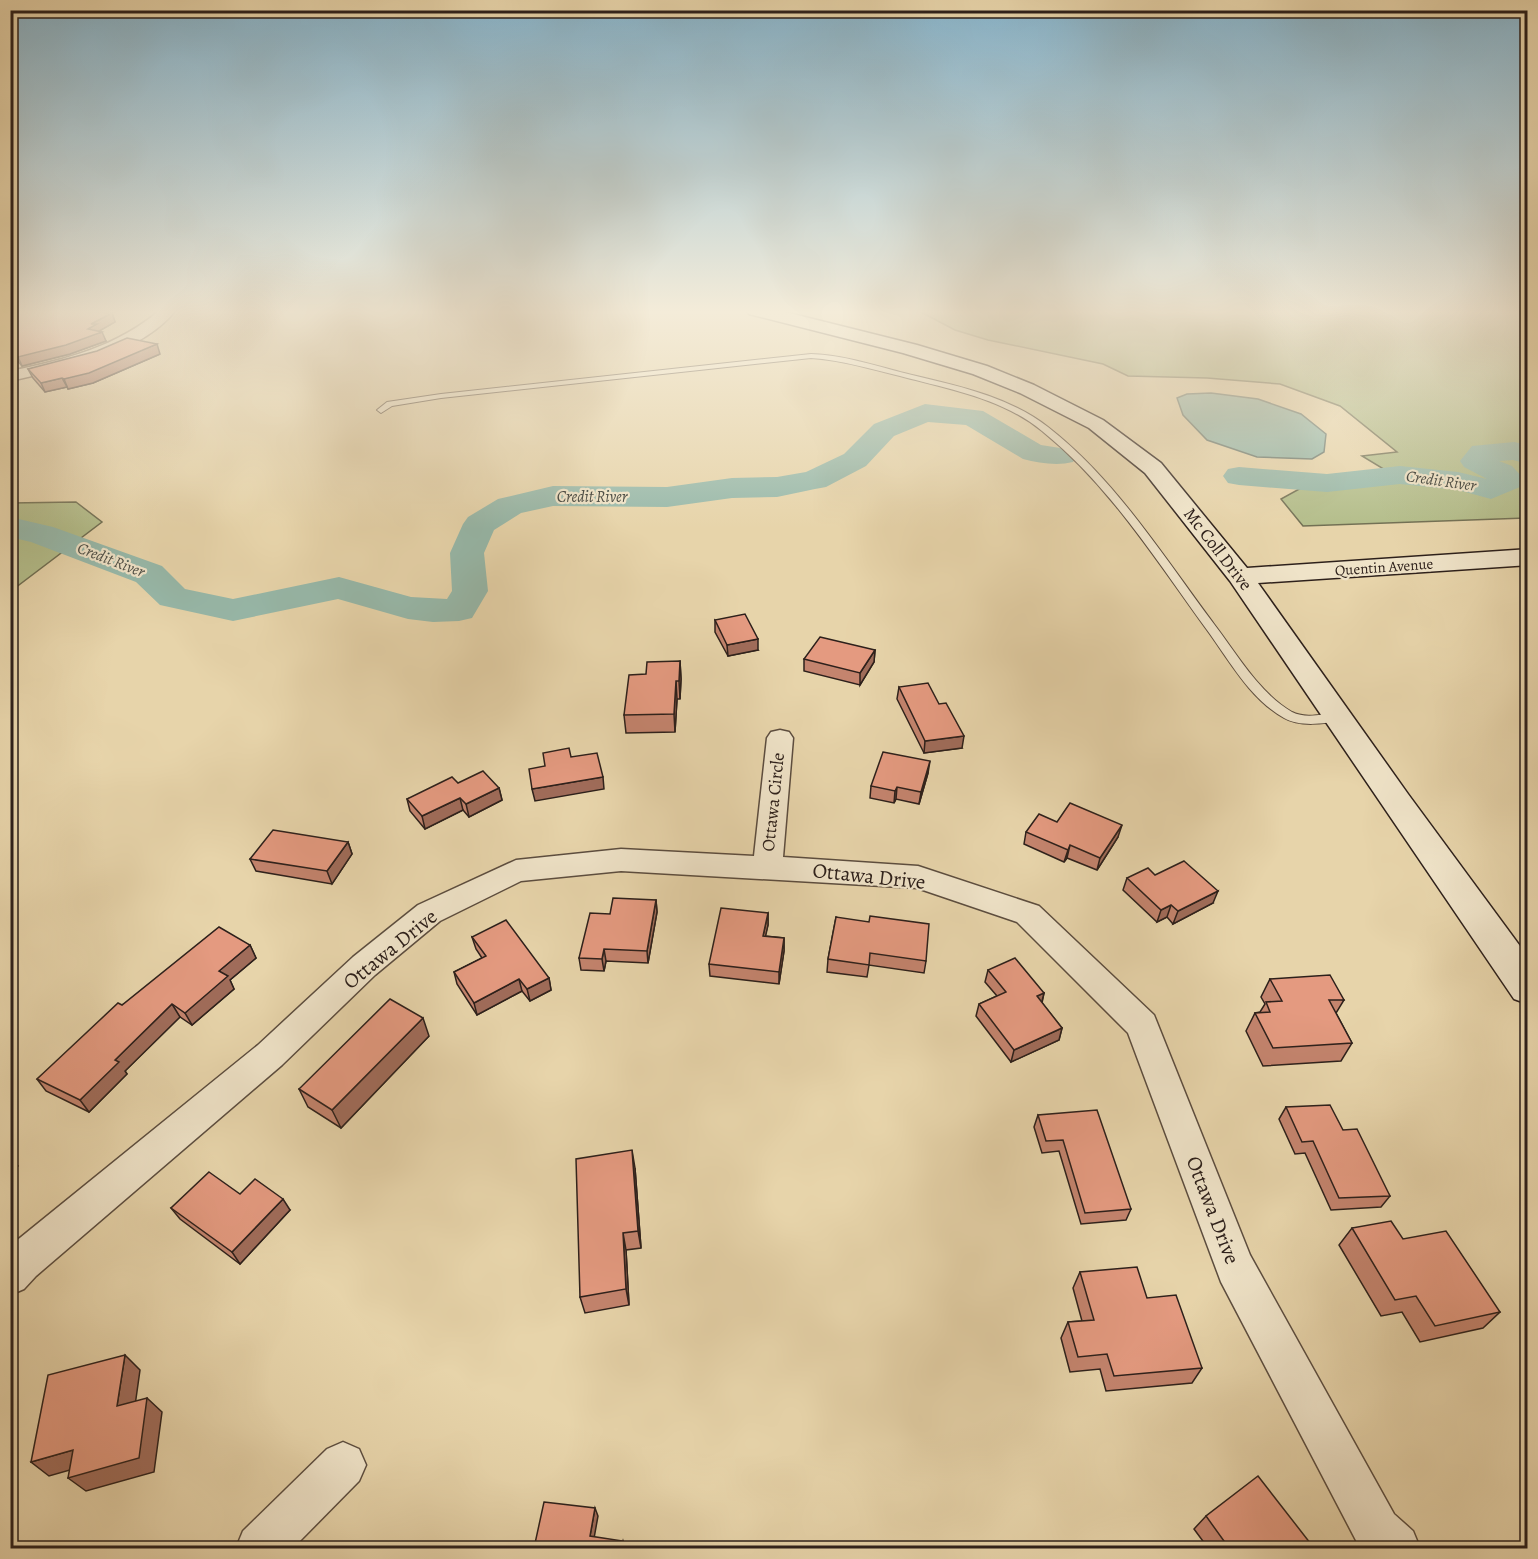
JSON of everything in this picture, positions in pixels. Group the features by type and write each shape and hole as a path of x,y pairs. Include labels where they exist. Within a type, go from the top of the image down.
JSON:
{"main road":[{"name":"Mc Coll Drive","path":"1012,383 1096,424 1153,468 1240,576 1527,988"},
{"name":"Quentin Avenue","path":"1240,576 1527,557"}],"street":[{"name":"Ottawa Circle","path":"767,867 780,738"},
{"name":"Ottawa Drive","path":"10,1275 22,1262 270,1055 364,966 429,913 516,871 621,860 918,877 1028,914 1142,1025 1235,1268 1377,1531 1396,1548"},
{"path":"260,1548 343,1465"}],"lane":[{"path":"381,410 390,404 441,396 564,383"},
{"path":"933,383 1003,405 1043,428 1083,463 1123,508 1237,661 1273,704 1289,716 1298,718 1337,717"}],"green space":[{"path":"1265,383 1527,383 1527,518 1303,526 1281,499 1321,477 1349,483 1387,471 1362,456 1397,452 1340,406 1280,384"},
{"path":"76,502 102,522 11,591 11,503"}],"shaded area":[{"path":"1211,393 1258,399 1301,414 1326,434 1324,452 1312,459 1257,457 1207,440 1183,415 1177,398 1187,394"}],"building":[{"path":"745,614 758,639 727,645 715,620"},
{"path":"820,637 875,650 860,673 804,659"},
{"path":"680,661 674,714 624,715 629,675 646,674 647,662"},
{"path":"928,683 939,704 946,703 964,736 925,741 899,687"},
{"path":"569,748 571,757 597,753 603,777 532,789 529,769 545,766 543,753"},
{"path":"883,752 930,761 921,792 897,787 895,791 871,786"},
{"path":"483,771 499,788 466,804 460,798 422,816 407,799 452,777 458,783"},
{"path":"1070,803 1122,825 1100,858 1070,845 1068,850 1026,832 1039,814 1057,822"},
{"path":"273,830 348,842 327,871 250,859"},
{"path":"1184,861 1218,891 1178,911 1171,905 1161,910 1127,878 1148,868 1155,875"},
{"path":"613,898 656,900 647,951 604,949 602,959 579,958 590,913 610,914"},
{"path":"721,908 768,913 763,936 784,938 779,972 709,964"},
{"path":"870,916 929,924 926,961 870,953 869,965 828,959 836,917 869,922"},
{"path":"506,920 549,978 527,989 519,979 474,1003 454,972 486,956 472,937"},
{"path":"219,927 250,945 219,971 228,976 185,1013 172,1004 115,1060 119,1062 80,1100 37,1079 118,1003 122,1005"},
{"path":"1015,958 1044,993 1037,996 1062,1028 1014,1050 979,1004 1006,992 988,970"},
{"path":"1330,975 1344,1000 1329,1000 1352,1043 1273,1048 1255,1013 1270,1012 1266,1002 1282,1001 1270,979"},
{"path":"390,999 423,1018 332,1110 299,1089"},
{"path":"1330,1105 1343,1130 1357,1129 1390,1196 1339,1198 1313,1141 1302,1142 1286,1107"},
{"path":"1097,1110 1131,1209 1085,1213 1063,1140 1046,1141 1038,1115"},
{"path":"632,1150 638,1231 623,1233 626,1289 580,1297 576,1159"},
{"path":"209,1172 240,1194 255,1179 283,1199 232,1252 171,1208"},
{"path":"1391,1221 1403,1239 1446,1231 1500,1312 1435,1326 1416,1296 1395,1300 1352,1228"},
{"path":"1137,1267 1147,1298 1176,1295 1202,1368 1114,1376 1107,1354 1078,1357 1068,1322 1094,1320 1080,1272"},
{"path":"125,1355 117,1406 147,1398 139,1458 68,1478 73,1450 31,1462 48,1375"},
{"path":"1258,1476 1314,1548 1229,1548 1206,1516"},
{"path":"544,1502 595,1508 590,1536 623,1541 621,1548 534,1548"}],"waterway":[{"name":"Credit River","path":"10,527 41,534 149,574 173,597 233,610 339,588 408,608 433,611 459,610 470,591 467,553 480,524 510,506 553,496 667,497 732,488 777,487 815,480 855,460 884,430 925,413 973,417 1034,453 1062,456"},
{"name":"Credit River","path":"1239,476 1327,483 1400,475 1458,481 1491,489 1509,480 1501,473 1475,461 1483,452 1514,451 1528,455"}]}
